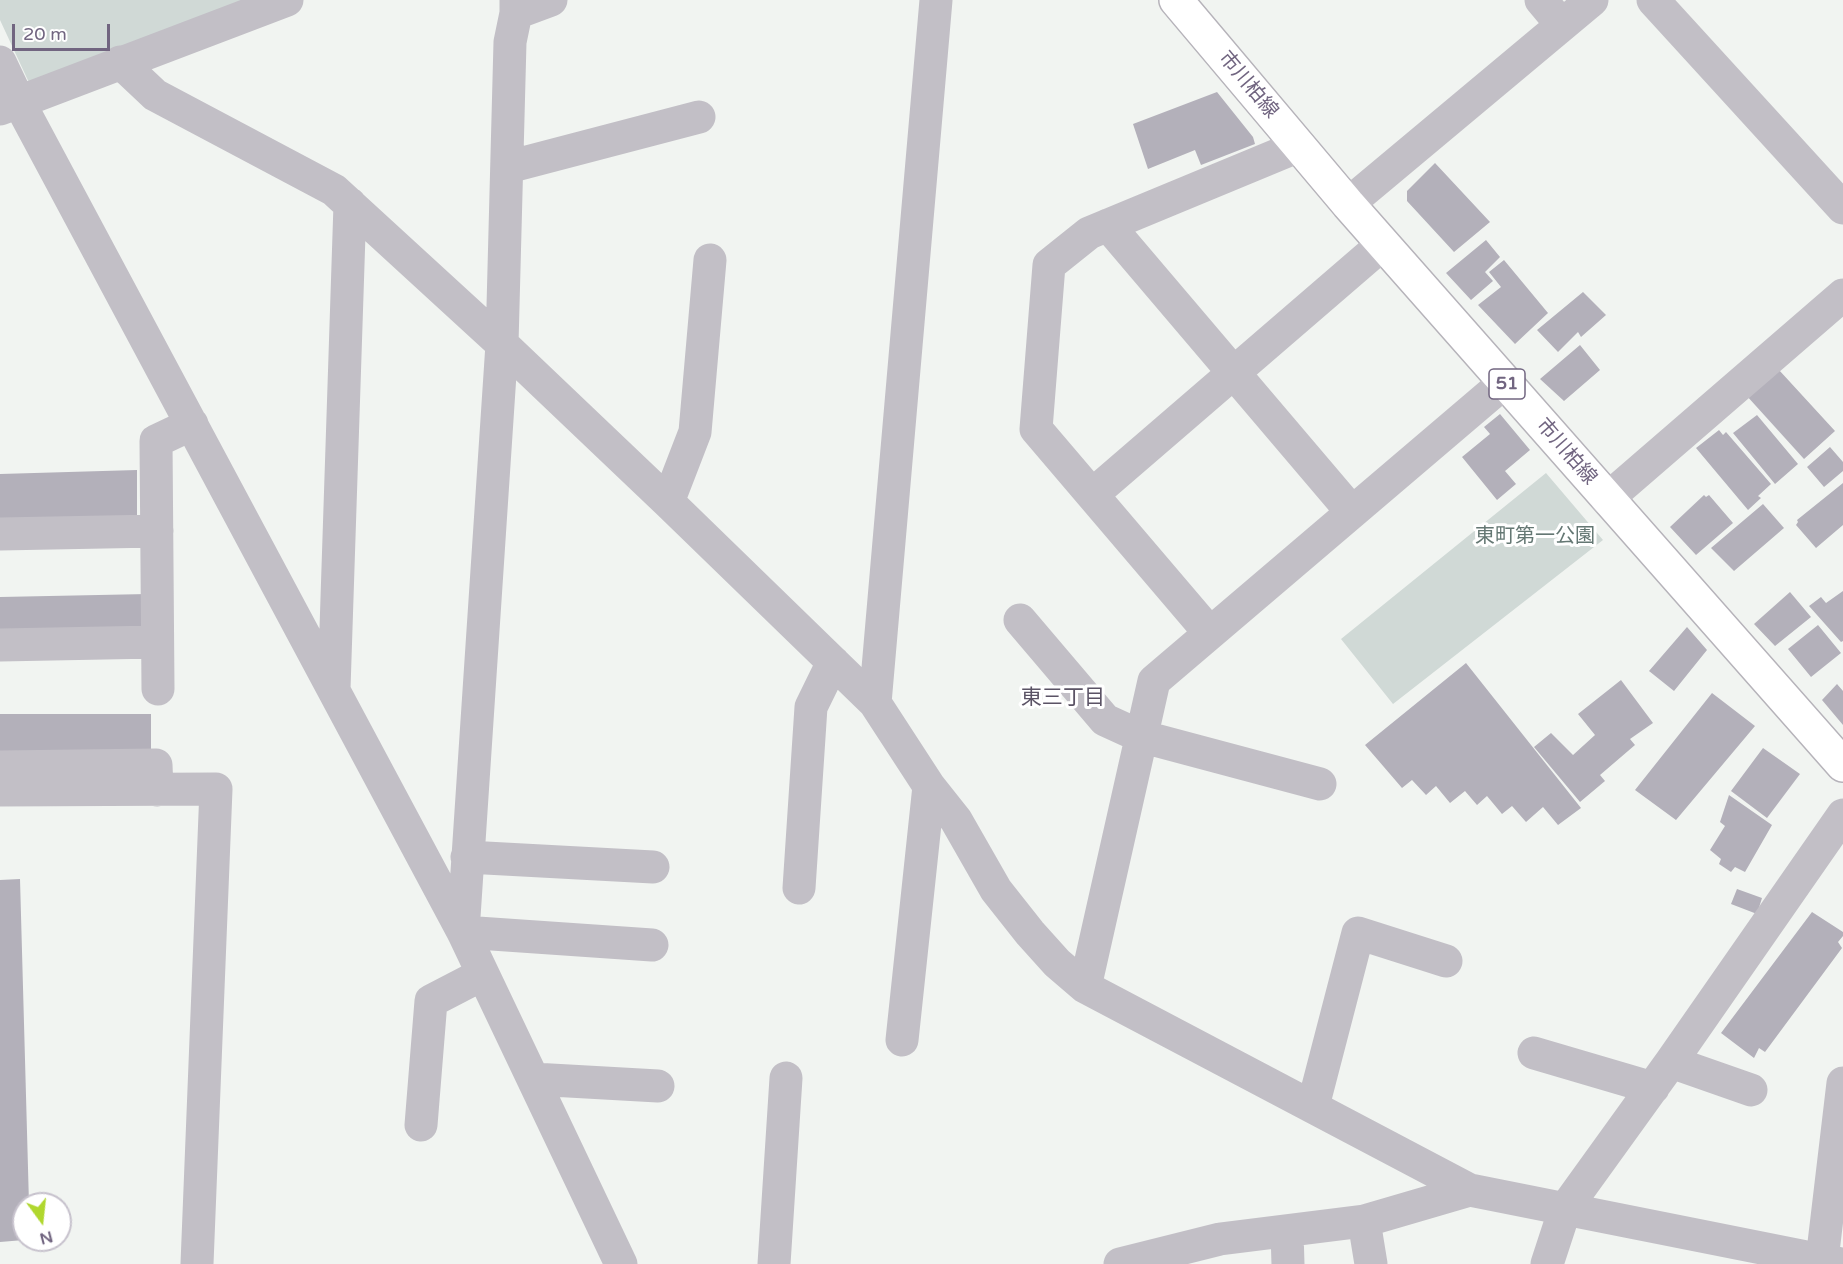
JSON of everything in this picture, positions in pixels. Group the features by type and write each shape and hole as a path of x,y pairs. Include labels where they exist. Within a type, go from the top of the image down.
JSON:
{"main road":[{"name":"市川柏線","path":"1176,0 1348,204 1843,765"}],"street":[{"path":"9,106 287,0"},
{"path":"463,933 502,344 510,42 516,7 551,0"},
{"path":"875,703 936,0"},
{"path":"1348,204 1551,12 1592,0"},
{"path":"1653,0 1843,208"},
{"path":"0,62 9,106 192,424 463,933 621,1264"},
{"path":"120,62 154,95 334,190 502,344 668,502 875,703 929,786 956,820 996,890 1057,963 1085,987 1470,1190 1565,1209 1751,1255 1832,1262 1843,1083"},
{"path":"508,167 699,117"},
{"path":"1209,632 1036,429 1049,265 1089,233 1299,146"},
{"path":"334,691 350,204"},
{"path":"1108,225 1352,512"},
{"path":"1093,494 1383,244"},
{"path":"668,502 695,432 710,260"},
{"path":"1607,499 1843,295"},
{"path":"1085,987 1154,681 1505,382"},
{"path":"158,689 156,441 192,424"},
{"path":"0,534 157,531"},
{"path":"1020,620 1105,720 1140,736 1320,784"},
{"path":"0,645 157,642"},
{"path":"799,888 811,707 833,662"},
{"path":"0,767 156,765 157,790"},
{"path":"902,1040 929,786"},
{"path":"0,790 216,789 197,1264"},
{"path":"1547,1264 1565,1209 1662,1075 1843,815"},
{"path":"468,857 653,867"},
{"path":"463,933 652,945"},
{"path":"1313,1106 1358,933 1446,961"},
{"path":"421,1125 431,1001 483,974"},
{"path":"1534,1053 1751,1090"},
{"path":"774,1264 786,1078"},
{"path":"533,1079 658,1086"},
{"path":"1120,1264 1220,1239 1364,1221 1470,1190"},
{"path":"1364,1221 1371,1264"},
{"path":"1287,1232 1288,1264"}],"green space":[{"path":"0,0 261,0 32,89 0,20"},
{"name":"東町第一公園","path":"1546,473 1603,540 1393,704 1341,639"}],"building":[{"path":"1217,92 1253,137 1255,144 1201,165 1195,150 1148,169 1133,124"},
{"path":"1435,163 1490,222 1454,252 1407,201 1407,191"},
{"path":"1486,240 1500,257 1485,272 1493,281 1471,300 1446,273"},
{"path":"1504,260 1548,313 1515,344 1478,305 1501,287 1489,272"},
{"path":"1583,292 1606,315 1581,337 1578,332 1558,352 1537,330"},
{"path":"1580,345 1600,370 1564,401 1540,379"},
{"path":"1779,370 1835,431 1804,459 1746,395"},
{"path":"1500,414 1530,450 1505,471 1516,484 1497,500 1462,457 1490,434 1484,427"},
{"path":"1757,415 1798,464 1775,484 1733,433"},
{"path":"1719,430 1723,435 1726,432 1771,484 1748,510 1696,448"},
{"path":"1830,447 1843,462 1843,471 1824,487 1807,467"},
{"path":"137,470 137,518 0,520 0,474"},
{"path":"1843,483 1843,525 1816,548 1796,525 1797,520"},
{"path":"1704,495 1706,497 1709,495 1733,523 1696,555 1670,527"},
{"path":"1763,504 1784,528 1734,571 1711,548"},
{"path":"1843,591 1843,641 1841,642 1809,606 1821,597 1826,603"},
{"path":"1790,592 1811,617 1775,646 1754,624"},
{"path":"148,594 150,633 0,635 0,597"},
{"path":"1818,625 1841,653 1811,677 1788,649"},
{"path":"1687,627 1707,650 1674,691 1649,671"},
{"path":"1466,663 1581,808 1558,825 1543,807 1526,822 1512,806 1502,814 1487,796 1477,805 1465,791 1450,803 1436,786 1426,795 1412,780 1402,788 1365,745"},
{"path":"1621,680 1653,723 1630,739 1635,745 1600,775 1605,781 1580,802 1534,747 1551,733 1573,755 1595,735 1578,714"},
{"path":"1837,684 1843,691 1843,725 1822,700"},
{"path":"1712,693 1755,726 1676,820 1635,790"},
{"path":"0,714 151,714 151,756 0,757"},
{"path":"1763,748 1800,774 1767,818 1731,791"},
{"path":"1729,795 1772,825 1745,872 1735,867 1731,872 1719,864 1721,859 1710,850 1725,826 1720,822"},
{"path":"20,879 29,1192 12,1192 12,1241 0,1242 0,880"},
{"path":"1737,889 1762,898 1757,914 1731,904"},
{"path":"1812,912 1843,932 1838,942 1842,948 1765,1052 1759,1048 1754,1058 1721,1033"}],"district":[{"name":"東三丁目","path":"1063,698"}]}
